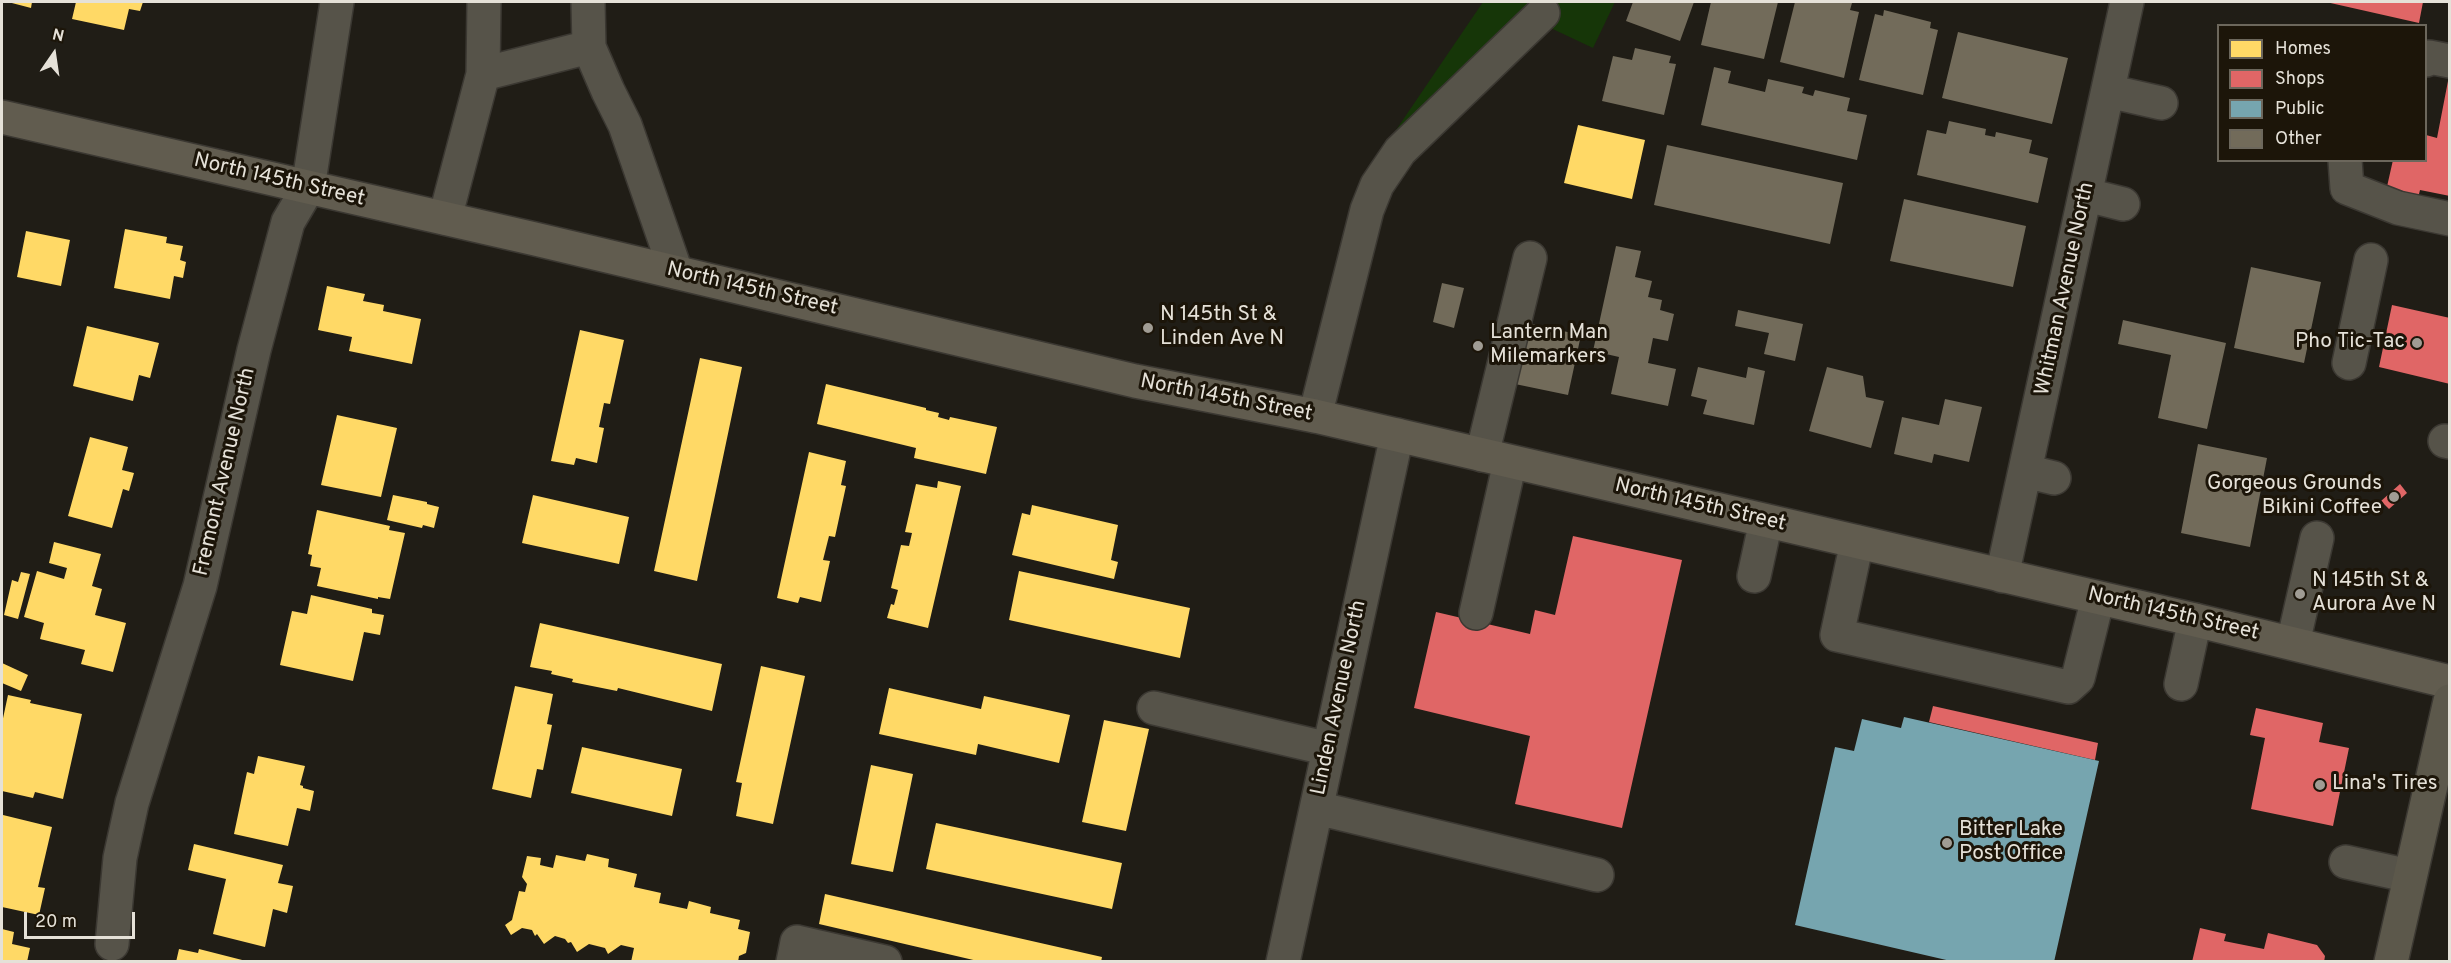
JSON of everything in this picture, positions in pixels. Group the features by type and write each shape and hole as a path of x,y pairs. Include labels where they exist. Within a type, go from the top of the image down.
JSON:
{"highway":[{"path":"2391,962 2450,701"}],"main road":[{"name":"North 145th Street","path":"2,117 446,218 1135,381 1315,416 2195,620 2450,682"}],"street":[{"name":"Fremont Avenue North","path":"112,944 120,858 132,803 200,586 254,350 288,222 308,188 338,2"},
{"path":"446,218 483,74 484,2"},
{"path":"588,2 589,47 625,125 676,272"},
{"path":"1315,416 1367,210 1377,185 1400,152 1543,13"},
{"name":"Whitman Avenue North","path":"2002,576 2040,475 2086,195 2108,91 2134,13"},
{"path":"483,74 589,47"},
{"path":"2427,59 2429,57 2450,60"},
{"path":"2108,91 2161,103"},
{"path":"2345,162 2347,188 2398,208 2450,219"},
{"path":"2086,195 2123,204"},
{"path":"1476,613 1496,458 1530,258"},
{"path":"2349,363 2371,260"},
{"name":"Linden Avenue North","path":"1283,962 1397,435"},
{"path":"1754,576 1766,521"},
{"path":"2293,643 2317,538"},
{"path":"1857,542 1837,635 2068,687 2078,678 2098,598"},
{"path":"2181,684 2195,620"},
{"path":"1154,708 1329,749"},
{"path":"1317,808 1597,875"},
{"path":"2346,862 2410,876"},
{"path":"793,962 797,942 885,962"}],"green space":[{"path":"1483,2 1615,2 1593,48 1523,15 1413,138 1396,130"}],"building: Homes":[{"path":"8,2 32,2 31,8"},
{"path":"76,2 143,2 140,11 129,9 124,30 72,19"},
{"path":"1578,125 1645,140 1632,199 1564,183"},
{"path":"125,229 167,237 166,243 183,246 180,260 186,262 183,278 174,276 170,299 114,288"},
{"path":"26,231 70,240 61,286 17,277"},
{"path":"327,286 365,294 363,301 384,305 383,311 421,319 412,364 349,351 352,337 318,330"},
{"path":"87,326 159,343 150,378 139,375 133,401 73,386"},
{"path":"580,330 624,340 610,404 604,403 599,427 604,428 597,463 576,458 574,465 551,461"},
{"path":"700,358 742,367 697,581 654,571"},
{"path":"826,384 926,408 926,410 939,413 938,417 949,420 950,417 997,427 986,474 914,458 916,448 817,424"},
{"path":"337,415 397,428 381,497 321,485"},
{"path":"90,437 128,447 122,470 134,473 129,491 123,489 112,528 68,516"},
{"path":"809,452 846,461 841,485 846,486 835,537 829,536 823,560 830,561 821,602 800,597 798,603 777,598"},
{"path":"938,481 961,486 928,628 887,618 898,590 891,588 901,545 909,546 912,533 905,532 916,484 937,488"},
{"path":"393,495 427,502 427,504 439,507 434,528 423,525 422,528 387,520"},
{"path":"533,495 629,517 619,564 522,543"},
{"path":"1032,505 1118,525 1111,560 1118,562 1114,579 1012,555 1022,513 1030,515"},
{"path":"317,510 390,526 389,530 405,533 390,599 378,597 378,599 317,586 321,568 310,566 312,555 308,554"},
{"path":"54,542 101,554 92,586 102,589 95,615 126,623 113,672 81,664 85,650 40,639 44,623 24,617 37,571 64,579 67,568 49,563"},
{"path":"1019,571 1190,608 1180,658 1009,620"},
{"path":"21,572 30,574 18,619 4,615 12,580 18,582"},
{"path":"311,595 372,609 372,613 384,615 380,635 364,632 353,681 280,665 292,611 307,614"},
{"path":"540,623 722,664 712,711 618,688 617,691 572,682 573,679 551,674 552,671 530,667"},
{"path":"2,663 28,675 21,691 2,683"},
{"path":"761,666 805,676 773,824 736,816 742,783 736,782"},
{"path":"515,686 553,694 547,724 552,725 543,770 537,769 531,798 492,789"},
{"path":"889,688 981,709 984,696 1070,715 1059,763 978,744 976,755 879,734"},
{"path":"8,695 31,700 30,703 82,714 63,799 35,792 33,798 2,791 2,723"},
{"path":"1104,720 1149,729 1126,831 1082,822"},
{"path":"582,747 682,769 672,816 571,793"},
{"path":"258,756 305,766 300,785 314,791 310,811 297,808 288,846 234,834 247,772 254,774"},
{"path":"871,765 913,774 893,872 851,864"},
{"path":"3,815 52,827 38,887 45,888 39,915 2,907"},
{"path":"936,823 1122,863 1112,909 926,869"},
{"path":"194,844 283,865 278,883 293,886 287,913 273,909 265,947 213,934 226,879 188,870"},
{"path":"587,854 609,859 608,867 637,874 634,887 661,893 659,903 687,909 689,901 711,907 710,913 740,920 738,929 750,932 746,953 739,956 738,962 631,962 634,948 621,945 608,954 605,948 589,944 577,952 571,942 568,943 565,939 555,936 544,944 532,930 522,928 511,935 505,925 512,920 519,891 525,892 527,884 522,877 527,856 541,858 540,865 553,868 556,855 585,861"},
{"path":"825,894 1102,957 1101,962 982,962 819,924"},
{"path":"2,929 14,932 12,944 30,948 27,962 2,962"},
{"path":"179,949 198,953 199,949 250,962 176,962"}],"building: Shops":[{"path":"2326,2 2423,2 2419,23"},
{"path":"2448,81 2450,196 2420,190 2418,198 2386,191 2393,162 2427,162 2427,135 2437,138"},
{"name":"Pho Tic-Tac","path":"2392,305 2450,318 2450,384 2379,367"},
{"name":"Gorgeous Grounds Bikini Coffee","path":"2400,484 2407,493 2389,509 2381,501"},
{"path":"1573,536 1682,560 1622,828 1515,804 1530,736 1414,708 1436,612 1530,634 1535,610 1555,615"},
{"path":"1933,706 2098,743 2095,760 1929,722"},
{"path":"2256,708 2323,723 2319,742 2349,748 2333,826 2251,809 2265,738 2250,735"},
{"path":"2200,928 2226,934 2224,941 2264,949 2268,933 2317,945 2325,956 2324,962 2192,962"}],"building: Public":[{"name":"Bitter Lake Post Office","path":"1904,717 2099,761 2054,962 1955,962 1795,925 1835,747 1854,751 1862,719 1901,728"}],"building: Other":[{"path":"1633,2 1694,2 1680,41 1626,21"},
{"path":"1711,2 1778,2 1764,59 1701,45"},
{"path":"1795,2 1852,3 1850,10 1859,12 1844,78 1780,62"},
{"path":"1884,10 1931,22 1930,28 1938,30 1923,95 1859,80 1875,14 1883,16"},
{"path":"1958,32 2068,58 2052,124 1942,98"},
{"path":"1635,48 1671,56 1669,63 1676,64 1664,115 1602,101 1613,56 1632,60"},
{"path":"1714,67 1731,71 1728,83 1765,92 1768,79 1804,87 1802,93 1813,96 1815,90 1850,98 1847,111 1867,115 1857,160 1701,125"},
{"path":"1949,121 1986,129 1985,135 1995,137 1996,132 2032,140 2029,153 2048,158 2038,203 1917,175 1927,130 1946,134"},
{"path":"1667,145 1843,183 1830,244 1654,205"},
{"path":"1904,199 2026,226 2013,287 1890,261"},
{"path":"1616,246 1641,251 1635,277 1652,281 1648,297 1662,300 1660,310 1674,314 1668,341 1653,338 1648,363 1676,369 1668,406 1611,394 1619,357 1593,351"},
{"path":"2251,267 2321,282 2304,363 2234,348"},
{"path":"1442,283 1464,288 1454,328 1433,322"},
{"path":"1738,310 1803,324 1795,361 1764,354 1769,333 1735,326"},
{"path":"2123,320 2226,343 2207,429 2158,418 2171,355 2118,344"},
{"path":"1527,323 1581,335 1568,395 1515,384"},
{"path":"1698,367 1746,378 1748,367 1765,371 1754,425 1703,414 1707,400 1691,396"},
{"path":"1827,367 1863,376 1866,397 1884,401 1871,448 1809,431"},
{"path":"1945,399 1982,407 1969,462 1934,454 1932,463 1894,454 1902,417 1939,425"},
{"path":"2198,444 2267,458 2250,547 2181,533"}],"place":[{"name":"N 145th St & Linden Ave N","path":"1148,328"},
{"name":"Pho Tic-Tac","path":"2417,343"},
{"name":"Lantern Man Milemarkers","path":"1478,346"},
{"name":"Gorgeous Grounds Bikini Coffee","path":"2394,497"},
{"name":"N 145th St & Aurora Ave N","path":"2300,594"},
{"name":"Lina's Tires","path":"2320,785"},
{"name":"Bitter Lake Post Office","path":"1947,843"}]}
